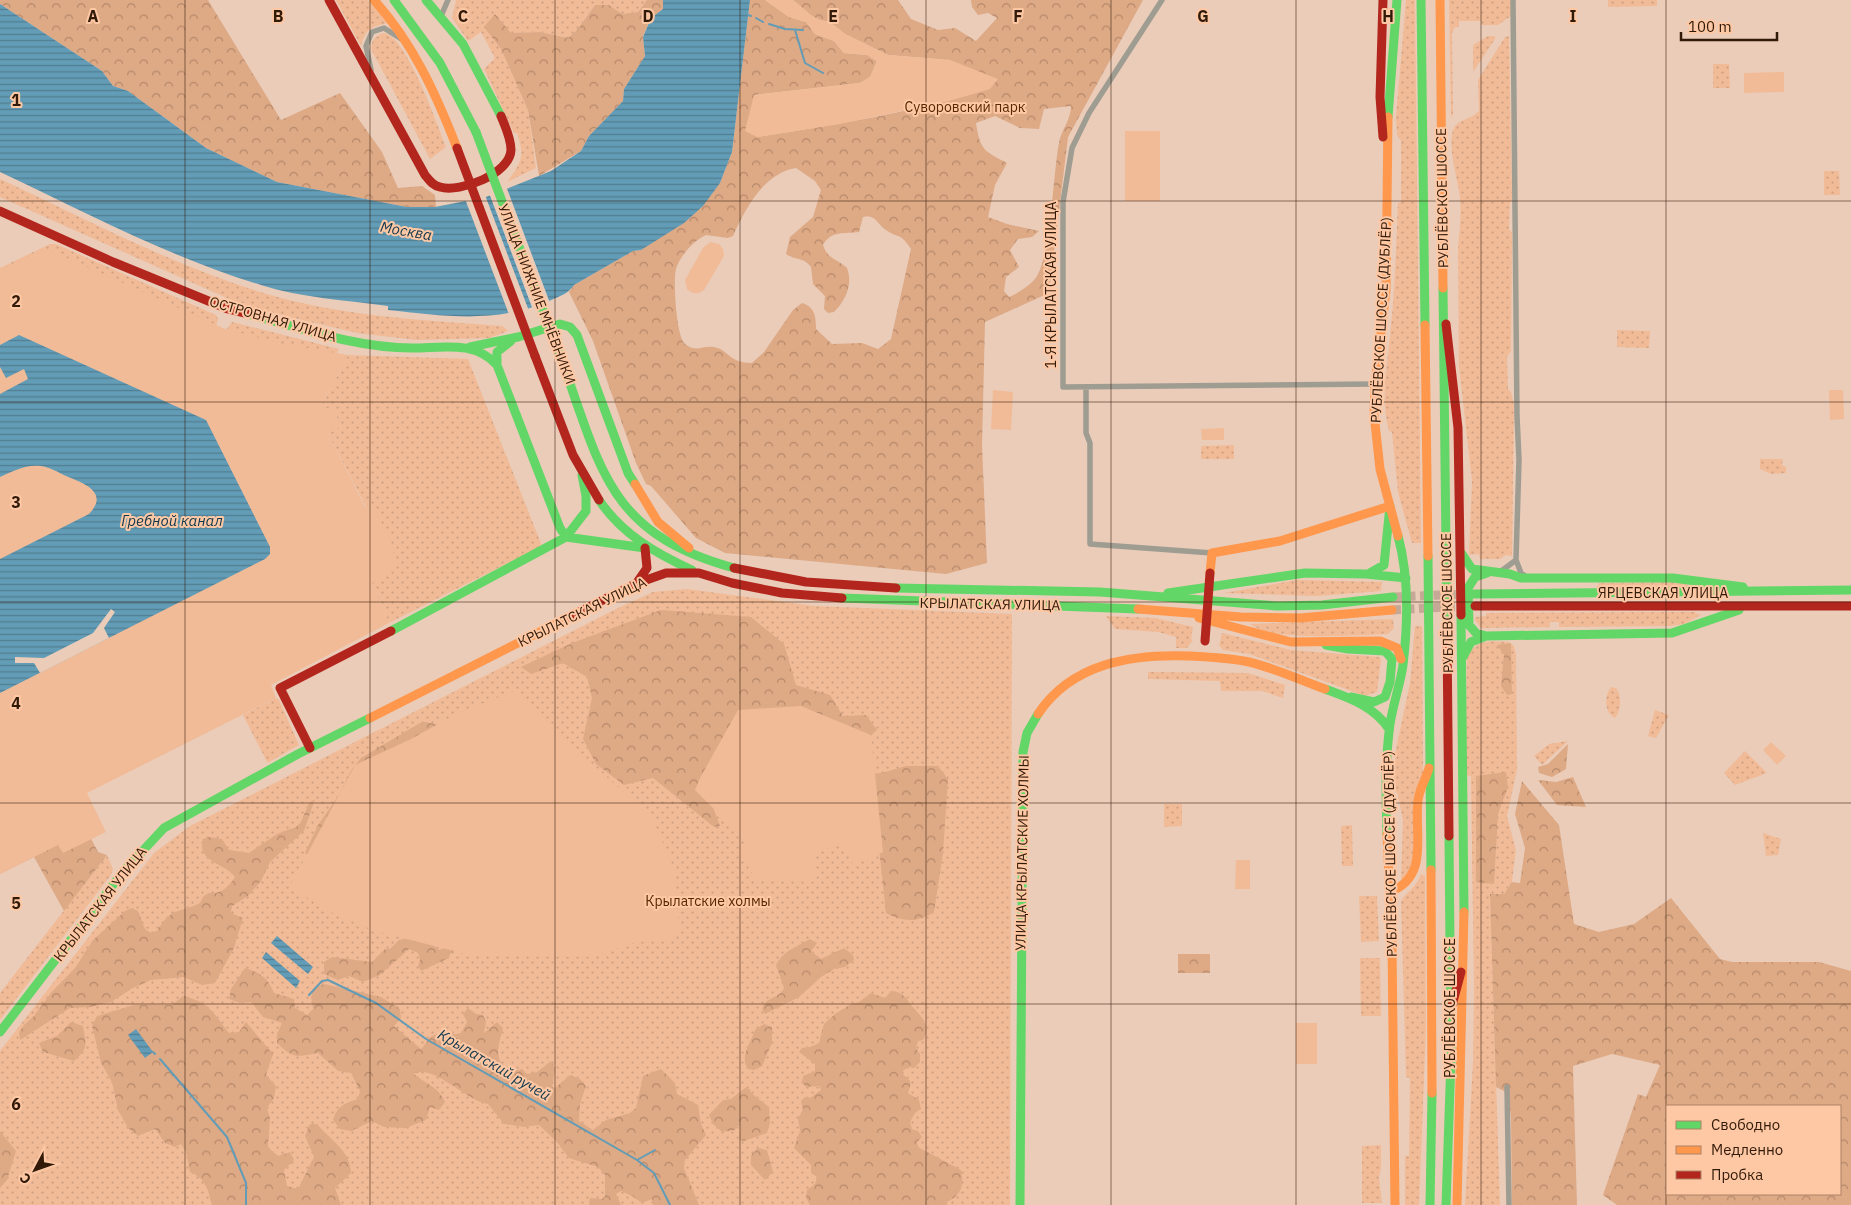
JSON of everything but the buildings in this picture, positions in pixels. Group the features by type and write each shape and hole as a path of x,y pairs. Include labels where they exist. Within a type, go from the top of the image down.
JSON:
{"main road":[{"path":"329,0 430,182 444,189 454,188 492,176 500,171 510,157 512,150 504,124 479,71 457,35 426,0"},
{"name":"УЛИЦА НИЖНИЕ МНЁВНИКИ","path":"374,0 403,33 432,87 582,476 605,510 630,537 645,548"},
{"name":"УЛИЦА НИЖНИЕ МНЁВНИКИ","path":"394,0 425,39 444,69 476,132 604,476 617,496 650,532 671,545 706,559"},
{"path":"1383,0 1380,97 1381,126 1387,153"},
{"name":"РУБЛЁВСКОЕ ШОССЕ (ДУБЛЁР)","path":"1395,1205 1390,892 1385,773 1389,730 1403,665 1406,624 1406,578 1402,553 1377,449 1375,384 1386,290 1387,153 1397,0"},
{"name":"РУБЛЁВСКОЕ ШОССЕ","path":"1421,0 1433,1014 1429,1202"},
{"name":"РУБЛЁВСКОЕ ШОССЕ","path":"1440,0 1450,1010 1446,1205"},
{"name":"ОСТРОВНАЯ УЛИЦА","path":"0,211 186,293 264,320 349,341 379,346 409,348 470,347 488,354 497,365"},
{"path":"1443,302 1458,428 1460,548 1465,958 1456,1159 1457,1205"},
{"path":"470,347 518,337 560,324 570,327 577,335 628,473 649,510 669,533 706,559"},
{"path":"518,337 507,343 497,352 497,365 560,528 566,537"},
{"path":"566,537 569,530 586,510 587,502 582,476"},
{"path":"1204,656 1212,553 1236,551 1316,533 1390,506 1386,529 1386,557 1384,565 1375,572 1366,574"},
{"path":"310,748 280,688 467,592 566,537 645,548 671,562 699,573"},
{"path":"635,584 648,568 649,562 645,548"},
{"path":"1460,548 1463,558 1472,569 1531,579 1673,578 1773,591"},
{"name":"КРЫЛАТСКАЯ УЛИЦА","path":"706,559 734,569 784,580 872,588 1126,593 1246,604 1301,606 1393,598"},
{"path":"1488,572 1475,577 1468,588 1469,625 1476,633 1486,636 1672,633 1693,628 1729,611 1763,606"},
{"name":"КРЫЛАТСКАЯ УЛИЦА","path":"0,1032 122,873 164,828 310,748 635,584 666,573 699,573 732,583 782,593 871,601 1026,606 1095,606 1241,617 1300,618 1392,610"},
{"path":"1126,593 1212,588 1288,574 1366,574 1406,578"},
{"path":"1832,590 1838,599 1832,606"},
{"name":"ЯРЦЕВСКАЯ УЛИЦА","path":"1474,594 1851,590"},
{"name":"ЯРЦЕВСКАЯ УЛИЦА","path":"1475,606 1851,606"},
{"path":"1167,610 1291,642 1388,643 1397,648 1403,665"},
{"path":"1461,664 1464,652 1471,642 1486,636"},
{"path":"1314,642 1348,648 1385,651 1392,659 1390,682 1382,699 1374,702 1331,692"},
{"name":"УЛИЦА КРЫЛАТСКИЕ ХОЛМЫ","path":"1020,1205 1020,918 1024,742 1036,716 1046,703 1078,674 1110,661 1132,657 1204,656 1235,659 1262,666 1331,692 1375,713 1386,722 1389,730"},
{"path":"1390,892 1409,882 1415,870 1418,800 1430,761"},
{"path":"1450,1010 1465,958"}],"street":[{"path":"441,16 448,0"},
{"name":"1-Я КРЫЛАТСКАЯ УЛИЦА","path":"1086,387 1064,386 1063,202 1072,148 1089,113 1162,0"},
{"path":"1513,0 1519,460 1516,560 1521,573 1531,579"},
{"path":"373,77 366,46 372,32 384,28 399,36 413,50"},
{"path":"1212,553 1090,544 1090,443 1086,433 1086,387 1375,384"},
{"path":"1498,572 1516,560"},
{"path":"1507,1087 1508,1205"}],"green space":[{"path":"0,0 208,0 281,120 340,93 382,152 398,188 422,186 435,195 436,207 407,207 277,182 206,148 128,91 113,86 102,71 0,4"},
{"path":"336,0 368,0 389,23 370,29 361,46"},
{"path":"456,0 647,0 638,12 622,14 609,5 595,5 578,29 568,38 540,32 511,33 484,26 501,49 528,110 536,168 507,182 521,159 521,148 517,133 514,133 484,69 495,58 481,32 468,41 452,18"},
{"path":"647,0 663,0 663,9 651,18 643,36 645,56 624,89 623,101 589,136 581,151 539,176 528,110 501,49 484,27 495,14 511,33 540,32 568,38 578,29 595,5 609,5 622,14 638,12"},
{"name":"Суворовский парк","path":"750,0 765,0 789,17 806,22 815,34 834,41 844,53 867,55 877,61 870,77 860,83 754,95 757,137 845,123 903,111 989,89 950,60 888,55 845,34 830,22 812,16 793,0 898,0 911,19 938,30 955,28 976,41 997,18 988,13 978,15 972,7 971,0 1143,0 1068,137 1049,293 985,322 982,445 987,563 946,574 725,553 696,538 651,486 646,484 636,463 593,341 569,292 574,285 633,251 641,250 720,183 732,152","holes":["1071,106 1071,111 1059,143 1048,235 1040,269 1035,279 1029,285 1009,297 1004,291 1006,277 1019,267 1010,250 1018,239 1032,237 1039,231 1007,224 988,217 995,185 1007,163 984,149 979,139 976,123 995,116 1020,128 1039,129 1044,109","796,168 815,181 821,190 813,217 790,237 786,254 805,261 811,267 813,284 825,296 824,309 828,313 834,312 845,297 849,286 849,274 844,265 827,253 823,245 826,240 834,235 859,232 863,217 870,216 890,233 902,238 911,249 891,339 878,349 862,343 832,344 816,329 815,317 810,307 802,303 793,310 764,352 752,363 738,361 714,347 689,347 682,339 676,308 675,275 681,259 692,245 706,235 728,238 733,236 743,215 765,185 774,177"]},
{"path":"765,0 793,0 812,16 830,22 845,34 888,55 950,60 998,79 990,89 949,101 840,124 757,137 745,131 754,95 860,83 870,77 877,61 867,55 844,53 834,41 815,34 806,22 789,17"},
{"path":"1406,0 1415,0 1421,543 1412,543 1398,492 1392,432 1389,431 1385,406 1398,203 1401,202 1401,141 1397,135 1396,117"},
{"path":"1449,0 1511,0 1511,16 1498,25 1481,25 1481,21 1459,21 1459,27 1455,27 1452,33 1453,114 1451,118"},
{"path":"1608,0 1657,0 1657,6 1608,7"},
{"path":"385,33 394,39 412,66 446,147 430,159 372,51 374,39 378,35"},
{"path":"1488,36 1495,36 1495,39 1473,72 1473,45"},
{"path":"1509,36 1512,200 1510,203 1509,229 1512,233 1511,351 1507,357 1508,389 1511,392 1514,405 1512,556 1506,555 1500,559 1480,559 1479,554 1469,555 1472,481 1459,366 1458,246 1460,205 1452,138 1456,125 1479,111 1478,80 1505,37"},
{"path":"1713,64 1729,64 1730,88 1713,88"},
{"path":"1784,72 1784,92 1744,93 1744,73"},
{"path":"1125,131 1160,131 1160,201 1125,201"},
{"path":"1824,171 1839,171 1840,195 1824,195"},
{"path":"0,179 159,254 257,291 317,306 378,316 503,326 508,331 489,338 417,340 357,333 247,307 0,197"},
{"path":"710,242 719,244 723,249 724,256 704,290 700,293 693,293 687,289 685,280 703,248"},
{"path":"50,244 56,244 216,315 218,319 210,354 0,292 0,268"},
{"name":"Гребной канал","path":"45,248 223,328 278,343 348,355 321,406 333,410 342,425 328,434 365,507 372,504 393,546 394,571 372,583 389,623 271,685 276,698 87,793 106,832 63,853 58,845 0,874 0,270"},
{"path":"232,322 339,349 319,387 227,329"},
{"path":"1617,330 1650,331 1649,348 1617,347"},
{"path":"348,355 468,359 542,546 389,623 372,583 371,504 366,507 328,434 342,425 321,406"},
{"path":"993,390 1013,392 1011,430 991,429"},
{"path":"1829,390 1843,390 1844,419 1830,420"},
{"path":"1224,428 1224,440 1202,440 1201,429"},
{"path":"1234,445 1234,459 1201,459 1201,446"},
{"path":"1760,459 1783,459 1782,465 1786,467 1786,473 1771,474 1760,469"},
{"path":"1297,580 1382,582 1381,591 1316,596 1224,593"},
{"path":"1599,583 1686,583 1691,587 1597,588"},
{"name":"Крылатские холмы","path":"687,589 815,606 1012,614 1010,1205 0,1205 0,1051 154,853 190,826 620,607 653,592"},
{"path":"661,610 751,617 784,644 796,685 830,695 843,716 866,715 877,730 852,753 706,788 720,826 714,827 653,778 624,785 596,764 583,739 592,698 587,677 563,663 531,674 521,667 572,643"},
{"path":"1694,612 1701,615 1684,624 1671,626 1559,627 1559,622 1550,622 1550,627 1481,628 1475,620 1475,617 1486,616 1486,613"},
{"path":"1106,616 1155,618 1193,627 1191,639 1193,640 1187,648 1176,648 1176,637 1158,632 1115,629"},
{"path":"1393,619 1394,628 1388,634 1296,635 1262,630 1250,624"},
{"path":"1415,626 1422,626 1423,773 1414,799 1413,854 1408,873 1403,881 1401,879 1403,821 1398,795 1394,788 1394,775 1396,749 1410,683"},
{"path":"1222,633 1291,650 1379,657 1381,659 1377,692 1365,696 1249,654 1223,650 1219,645"},
{"path":"1485,642 1509,642 1514,646 1516,655 1517,770 1507,816 1516,850 1512,882 1504,894 1490,895 1500,1205 1465,1205 1473,1063 1474,991 1471,776 1465,775 1467,656 1476,646"},
{"path":"1511,643 1512,694 1507,695 1501,686 1504,655 1497,645"},
{"path":"1148,672 1248,673 1285,685 1283,698 1262,691 1221,691 1220,681 1148,679"},
{"path":"1611,687 1616,688 1620,699 1619,712 1615,718 1609,712 1606,704 1607,695"},
{"path":"517,690 557,732 652,818 675,871 679,931 672,941 636,942 592,957 474,956 375,931 326,910 290,886 355,765 411,739 458,713"},
{"path":"276,698 279,700 299,745 267,762 243,715"},
{"path":"500,698 309,856 305,853 318,825 339,795 352,769 361,758 420,723 426,722 447,727 480,705"},
{"path":"801,706 871,735 883,852 853,865 844,844 815,852 817,882 757,881 739,852 748,843 695,790 738,710"},
{"path":"1655,710 1669,715 1656,738 1648,736"},
{"path":"1568,741 1542,765 1534,756 1549,744"},
{"path":"1771,742 1786,756 1777,765 1763,750"},
{"path":"1568,744 1566,769 1552,777 1539,773 1538,767 1548,764"},
{"path":"1745,751 1767,773 1735,785 1724,773"},
{"path":"906,766 938,766 948,779 943,853 934,912 916,920 904,920 886,913 871,774"},
{"path":"1506,772 1508,787 1498,814 1494,884 1476,882 1476,776"},
{"path":"1573,777 1586,807 1557,805 1538,780 1556,782"},
{"path":"1522,781 1559,825 1574,924 1599,932 1634,924 1671,898 1720,959 1732,962 1819,962 1851,971 1851,1205 1617,1205 1603,1195 1638,1094 1646,1097 1660,1065 1612,1054 1573,1066 1577,1205 1512,1205 1511,1117 1508,1093 1496,1087 1490,894 1504,894 1512,882 1520,883 1525,848 1515,814"},
{"path":"315,799 304,831 270,862 261,881 248,896 232,906 231,913 243,918 234,948 215,983 202,985 184,977 151,980 133,988 111,1002 90,1007 70,1008 20,1040 19,1032 24,1025 75,968 93,940 125,911 132,908 138,911 145,929 151,933 157,931 162,923 172,914 200,903 208,893 224,890 230,884 235,877 207,857 202,847 203,839 209,837 222,839 229,850 249,853 277,834 296,827 301,822 309,803"},
{"path":"72,802 98,852 107,855 64,911 34,857 0,874"},
{"path":"1164,804 1182,804 1182,826 1164,827"},
{"path":"1352,825 1353,866 1342,866 1341,826"},
{"path":"1763,833 1781,839 1778,855 1766,856"},
{"path":"107,855 113,869 111,875 0,1020 0,993"},
{"path":"1236,860 1250,860 1250,889 1235,889"},
{"path":"1421,874 1425,876 1426,1028 1419,1205 1405,1205 1405,1156 1409,1156 1410,1078 1406,1077 1401,902 1416,884"},
{"path":"1359,896 1377,896 1379,941 1361,942"},
{"path":"406,938 431,944 440,950 453,943 456,949 450,954 449,958 421,971 418,966 420,960 418,953 409,949 380,975 363,982 349,976 338,980 324,974 324,962 332,957 372,962 385,949 390,949 399,940"},
{"path":"810,939 817,943 811,951 821,959 844,948 853,955 854,960 845,967 834,969 821,977 799,997 765,1014 762,1009 766,1002 782,992 784,988 776,965 779,960 791,949"},
{"path":"1178,954 1210,954 1210,973 1178,973"},
{"path":"1360,958 1380,958 1381,1016 1361,1016"},
{"path":"245,968 263,977 269,983 274,993 294,999 295,1008 307,1015 313,1009 311,997 315,987 324,984 381,997 400,1009 401,1018 394,1026 421,1049 435,1035 461,1033 467,1022 463,1014 468,1008 476,1014 483,1015 486,1022 484,1033 497,1022 503,1028 498,1052 499,1058 501,1063 512,1072 522,1069 527,1074 537,1072 551,1061 555,1069 552,1087 555,1088 570,1075 580,1079 586,1086 580,1104 579,1121 593,1130 606,1120 630,1113 636,1108 643,1076 661,1069 675,1083 677,1094 698,1105 701,1124 706,1135 685,1160 684,1168 699,1205 653,1205 652,1199 642,1203 621,1191 616,1194 621,1205 589,1205 590,1198 602,1199 605,1196 605,1175 598,1167 569,1158 556,1141 539,1125 524,1127 504,1124 488,1104 470,1097 440,1078 422,1072 414,1074 436,1089 445,1102 439,1110 430,1107 426,1120 406,1128 384,1127 372,1121 351,1131 340,1129 333,1120 337,1111 349,1102 358,1099 360,1091 351,1073 338,1071 318,1053 296,1056 287,1052 277,1043 277,1034 282,1023 263,1017 251,1002 240,1003 229,999 231,989"},
{"path":"891,991 903,996 922,1018 926,1026 926,1035 923,1040 918,1041 916,1048 920,1054 920,1062 914,1068 908,1067 902,1072 910,1082 908,1093 919,1100 921,1109 915,1113 910,1122 912,1129 918,1131 922,1137 917,1142 918,1147 961,1170 961,1189 956,1196 947,1202 947,1205 810,1205 806,1198 807,1190 815,1184 817,1177 811,1173 811,1165 794,1148 800,1131 798,1118 803,1110 801,1101 805,1097 810,1098 821,1090 819,1086 806,1087 802,1082 803,1076 815,1071 815,1064 799,1052 802,1048 819,1043 824,1024 835,1014 851,1004 859,1002 871,993 885,998"},
{"path":"183,996 192,998 210,1009 229,1033 239,1032 246,1022 273,1054 266,1075 276,1086 274,1098 267,1108 270,1118 268,1147 278,1156 290,1152 294,1160 284,1170 287,1186 298,1189 314,1157 305,1136 310,1124 317,1124 348,1158 351,1173 335,1188 341,1205 212,1205 206,1185 200,1178 190,1172 186,1152 181,1144 175,1147 165,1143 155,1129 138,1136 128,1128 118,1110 112,1082 101,1063 92,1026 97,1016 134,1005 172,1005"},
{"path":"71,1022 83,1026 85,1046 79,1057 74,1061 43,1052 39,1043 57,1036"},
{"path":"1296,1023 1317,1023 1317,1064 1296,1064"},
{"path":"764,1024 772,1027 772,1043 762,1066 754,1070 748,1069 745,1055 755,1030"},
{"path":"745,1088 750,1089 751,1093 769,1107 770,1123 767,1133 744,1141 739,1140 740,1126 737,1126 735,1130 722,1132 713,1124 709,1115 723,1100 731,1099"},
{"path":"0,1131 16,1151 7,1180 0,1188"},
{"path":"1381,1145 1379,1178 1382,1203 1362,1203 1362,1146"},
{"path":"758,1148 767,1150 773,1172 765,1180 751,1165 751,1155"}],"water":[{"name":"Москва","path":"663,0 750,0 732,152 720,183 703,206 684,223 641,250 633,251 574,285 569,291 529,308 490,316 450,316 388,310 388,306 308,296 261,285 194,262 161,248 0,172 0,4 102,71 113,86 128,91 206,148 277,182 407,207 435,207 486,197 551,171 581,151 589,136 623,101 624,89 645,56 643,37 651,18 663,9"},
{"name":"Гребной канал","path":"19,335 206,420 270,547 270,554 265,559 0,693 0,559 89,514 97,500 92,489 86,485 44,467 25,467 0,477 0,394 28,379 24,369 6,378 0,367 0,345"},
{"path":"277,936 313,967 308,974 271,943"},
{"path":"266,952 300,981 296,988 262,958"},
{"path":"136,1029 153,1052 145,1058 128,1035"}],"pier":[{"path":"506,186 550,303 533,310 489,193"},
{"path":"485,195 529,311 510,317 465,199"},
{"path":"111,609 115,612 104,628 109,638 40,673 34,663 15,663 15,657 44,658 93,633"}],"waterway":[{"path":"756,18 763,22"},
{"path":"769,24 785,29 803,30"},
{"path":"795,30 805,63 823,73"},
{"name":"Крылатский ручей","path":"309,995 322,981 328,980 376,1003 426,1039 637,1160 655,1150"},
{"path":"160,1059 227,1137 246,1183 246,1205"},
{"path":"637,1160 654,1173 670,1205"}],"tunnel":[{"path":"1393,597 1466,594"},
{"path":"1392,610 1467,606"}],"traffic: fast":[{"path":"394,0 440,63 476,132"},
{"path":"426,0 463,44 501,116"},
{"path":"1388,117 1397,0"},
{"path":"1421,0 1425,325"},
{"path":"476,132 566,372"},
{"path":"1443,288 1447,634"},
{"path":"248,314 370,345 412,348 457,347 468,349 488,357 497,365"},
{"path":"470,347 518,337 560,324 570,327 577,335 628,473 635,484"},
{"path":"511,341 497,352 497,365 560,528 566,537 645,548"},
{"path":"566,372 591,443 604,472 619,498 638,520 663,538 694,554 734,568"},
{"path":"391,631 566,537 586,511 586,496 582,475"},
{"path":"599,500 629,533 665,557 692,570"},
{"path":"1370,573 1384,565 1390,506"},
{"path":"1387,834 1386,783 1390,723 1403,665 1407,616 1406,583 1398,536"},
{"path":"1462,554 1472,569 1510,574 1521,578 1673,578 1743,587"},
{"path":"1428,556 1431,870"},
{"path":"1168,593 1305,573 1366,574 1406,578"},
{"path":"1486,636 1476,633 1469,625 1468,588 1475,577 1487,573"},
{"path":"896,588 1100,592 1277,606 1322,605 1393,597"},
{"path":"1474,594 1851,590"},
{"path":"842,598 1138,609"},
{"path":"1463,657 1471,642 1486,636 1672,633 1739,610"},
{"path":"1461,615 1464,912"},
{"path":"1326,645 1348,649 1385,651 1392,659 1390,682 1385,697 1374,702 1351,697"},
{"path":"1325,689 1360,704 1376,714 1389,729"},
{"path":"1020,1205 1023,752 1027,733 1038,714"},
{"path":"0,1032 122,873 164,828 298,754 370,718"},
{"path":"1446,1205 1451,1059 1449,836"},
{"path":"1430,1205 1432,1093"}],"traffic: slow":[{"path":"374,0 388,16 412,51 441,108 457,148"},
{"path":"1440,0 1443,288"},
{"path":"1388,117 1386,290 1375,384 1374,414 1380,469 1398,536"},
{"path":"1425,325 1428,556"},
{"path":"635,484 658,522 689,548"},
{"path":"1210,573 1212,553 1280,541 1390,506"},
{"path":"1138,609 1241,617 1300,618 1392,610"},
{"path":"370,718 569,617"},
{"path":"1199,618 1291,642 1380,641 1397,648 1401,659"},
{"path":"1038,714 1052,697 1068,683 1085,673 1104,665 1146,657 1189,656 1249,662 1268,667 1325,689"},
{"path":"1390,892 1403,885 1411,876 1415,865 1418,853 1418,801 1429,768"},
{"path":"1387,834 1392,946 1395,1205"},
{"path":"1431,870 1432,1093"},
{"path":"1457,1205 1464,912"}],"traffic: jam":[{"path":"329,0 425,175 433,184 449,188 459,187 483,180 502,167 508,159 511,146 501,116"},
{"path":"1383,0 1380,97 1383,137"},
{"path":"457,148 535,356"},
{"path":"0,211 113,262 228,309 248,314"},
{"path":"1446,324 1458,428 1461,615"},
{"path":"535,356 573,455 599,500"},
{"path":"638,581 647,568 645,548"},
{"path":"734,568 806,582 896,588"},
{"path":"569,617 635,584 666,573 699,573 732,583 782,593 842,598"},
{"path":"1205,641 1210,573"},
{"path":"1475,606 1851,606"},
{"path":"310,748 280,688 391,631"},
{"path":"1447,634 1449,836"},
{"path":"1452,1005 1461,972"}]}
